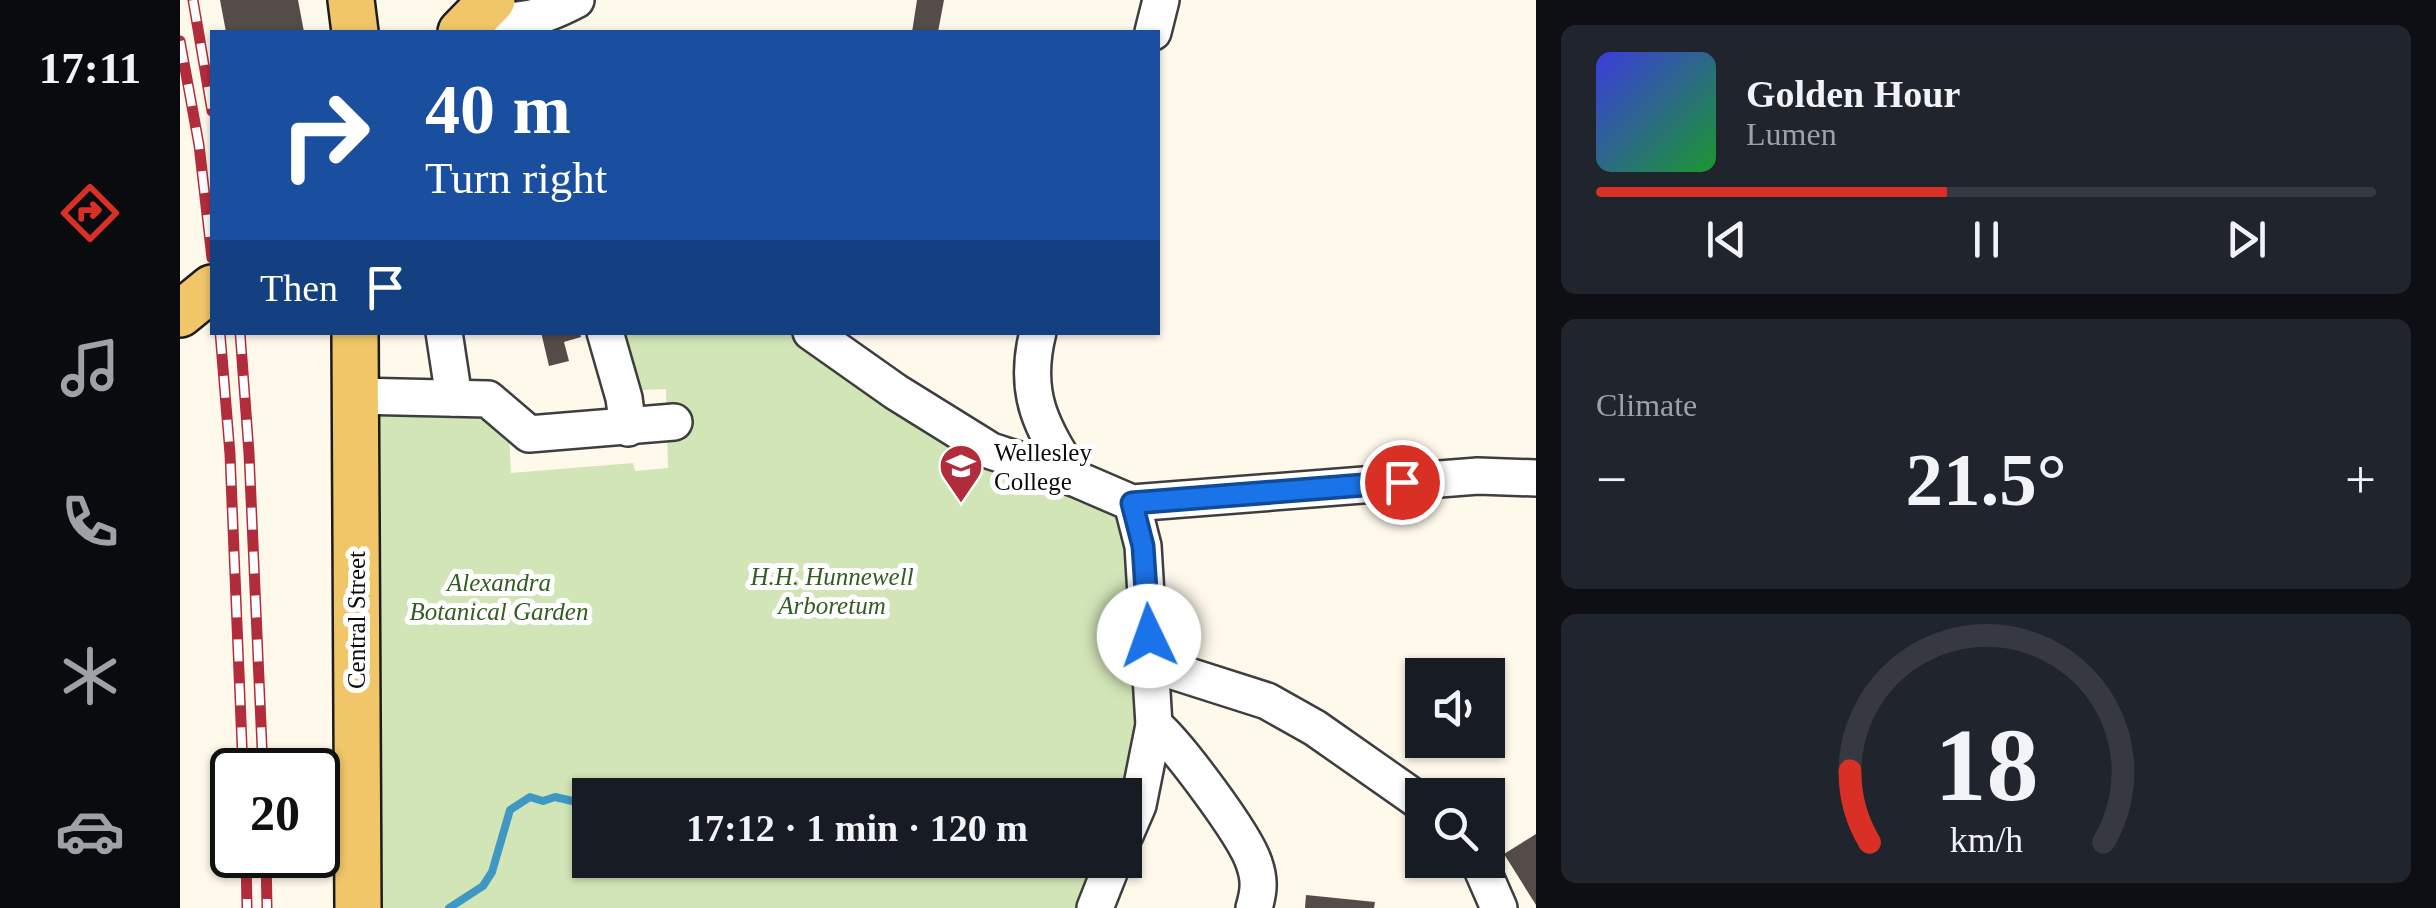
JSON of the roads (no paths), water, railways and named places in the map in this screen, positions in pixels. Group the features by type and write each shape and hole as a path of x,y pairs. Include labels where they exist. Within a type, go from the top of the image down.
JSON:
{"main road":[{"path":"180,314 210,290"},
{"name":"Central Street","path":"355,335 358,908"}],"lane":[{"path":"478,15 507,22 544,15 576,0"},
{"path":"1154,30 1162,0"},
{"path":"444,335 454,398"},
{"path":"606,335 624,398 628,428"},
{"path":"815,335 990,451 1074,478 1132,503 1478,476 1536,478"},
{"path":"1037,335 1034,402 1042,428 1074,478"},
{"path":"355,396 488,399 528,434 674,422"},
{"path":"1132,503 1143,546 1154,725 1142,785"},
{"path":"1150,664 1268,701 1315,728 1405,791"},
{"path":"1154,725 1186,760 1253,859 1260,889 1254,908"},
{"path":"1095,908 1107,878"},
{"path":"1486,878 1499,908"}],"waterway":[{"path":"449,908 483,886 492,872 510,810 530,797 572,801"}],"railway":[{"path":"193,0 210,99"},
{"path":"180,41 199,145 210,241"},
{"path":"220,335 230,454 242,748"},
{"path":"240,335 262,748"},
{"path":"246,878 247,908"},
{"path":"266,878 267,908"}],"place":[{"name":"Wellesley College","path":"961,504"}],"park label":[{"name":"H.H. Hunnewell Arboretum","path":"832,590"},
{"name":"Alexandra Botanical Garden","path":"499,596"}]}
